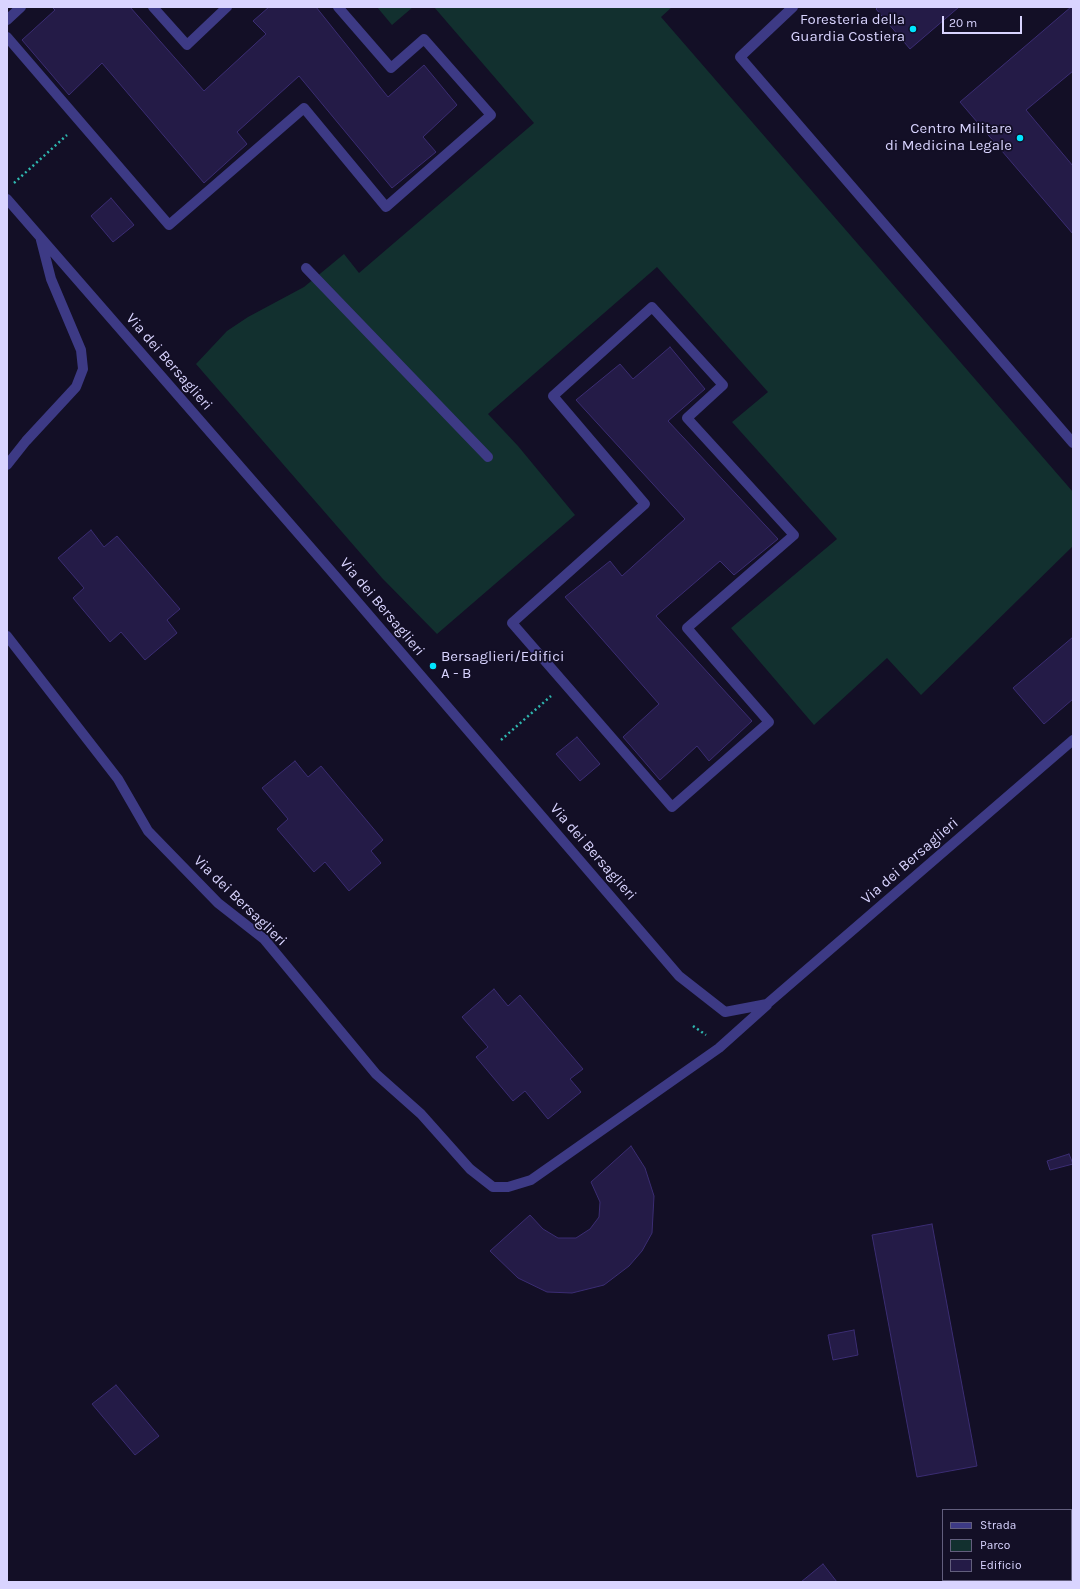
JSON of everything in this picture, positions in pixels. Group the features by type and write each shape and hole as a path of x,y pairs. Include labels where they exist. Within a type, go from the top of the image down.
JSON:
{"street":[{"path":"7,20 21,7"},
{"path":"153,7 187,45 227,7"},
{"path":"7,37 169,225 304,108 386,207 491,115 424,39 391,68 338,7"},
{"path":"793,7 740,57 1073,443"},
{"name":"Via dei Bersaglieri","path":"7,199 331,571 679,976 725,1012 767,1004"},
{"name":"Via dei Bersaglieri","path":"7,465 26,441 76,387 84,368 81,350 51,279 40,238"},
{"path":"306,268 488,457"},
{"path":"652,307 723,385 687,418 794,535 687,628 769,722 672,807 512,622 645,504 553,396 652,307"},
{"name":"Via dei Bersaglieri","path":"7,636 118,779 148,831 218,903 264,940 376,1074 421,1114 470,1169 493,1187 508,1187 531,1180 719,1048 767,1004 1073,740"}],"path":[{"path":"14,183 65,137"},
{"path":"497,743 549,698"}],"green space":[{"path":"377,7 413,7 392,25"},
{"path":"434,7 672,7 661,17 1073,492 1073,546 921,695 887,658 814,725 731,628 837,539 732,422 768,392 657,267 488,414 518,446 575,515 437,634 382,578 196,364 227,331 248,317 304,287 344,254 359,273 534,123"}],"building":[{"path":"52,7 130,7 204,91 266,34 253,21 269,7 316,7 388,97 424,65 457,105 423,137 436,152 392,188 299,76 237,132 247,144 204,183 102,63 69,95 22,40 55,10"},
{"name":"Foresteria della Guardia Costiera","path":"878,7 959,7 910,49 876,9"},
{"name":"Centro Militare di Medicina Legale","path":"1071,7 1073,7 1073,71 1026,110 1073,166 1073,234 960,102"},
{"path":"111,198 134,225 113,242 91,216"},
{"path":"670,347 705,389 668,421 778,539 734,575 720,561 656,616 752,721 709,761 697,746 660,780 623,737 659,704 565,597 610,561 622,576 685,519 576,400 620,364 633,379"},
{"path":"91,530 104,547 117,536 180,609 167,620 177,633 145,660 121,632 110,642 73,598 84,588 58,558"},
{"path":"1073,637 1073,699 1044,724 1013,688"},
{"path":"577,737 600,764 580,781 556,754"},
{"path":"295,761 308,777 321,766 383,840 371,851 381,863 349,891 325,862 314,872 277,829 288,819 262,788"},
{"path":"494,989 508,1006 520,995 583,1069 570,1079 581,1092 548,1119 525,1091 513,1101 476,1057 488,1047 462,1017"},
{"path":"631,1146 645,1168 654,1196 652,1233 642,1251 629,1266 604,1285 572,1293 547,1292 518,1278 490,1251 530,1215 543,1229 558,1238 576,1238 590,1229 599,1217 600,1202 591,1182"},
{"path":"1069,1154 1073,1164 1050,1170 1047,1161"},
{"path":"932,1224 977,1466 917,1477 872,1235"},
{"path":"854,1330 858,1355 833,1360 828,1335"},
{"path":"116,1385 159,1436 135,1455 92,1404"},
{"path":"823,1564 837,1582 801,1582"}],"place":[{"name":"Foresteria della Guardia Costiera","path":"913,29"},
{"name":"Centro Militare di Medicina Legale","path":"1020,138"},
{"name":"Bersaglieri/Edifici A - B","path":"433,666"}]}
